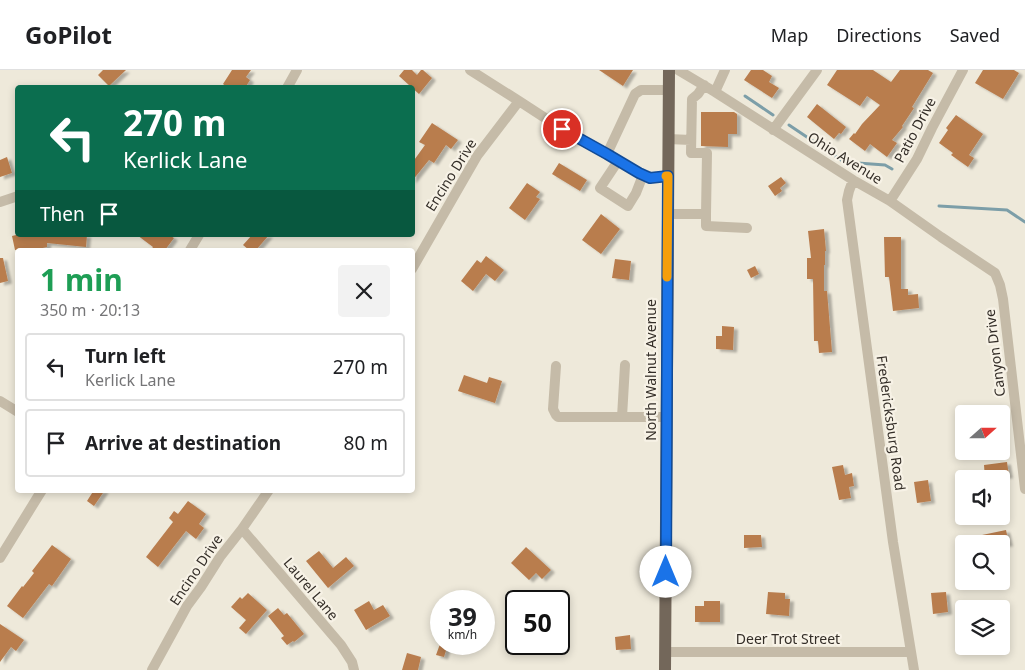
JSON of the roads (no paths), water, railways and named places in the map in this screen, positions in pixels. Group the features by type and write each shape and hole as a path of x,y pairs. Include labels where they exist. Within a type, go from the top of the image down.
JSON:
{"main road":[{"name":"North Walnut Avenue","path":"665,670 669,70"}],"street":[{"path":"288,85 298,70"},
{"path":"470,70 562,129 643,175 650,178 668,176"},
{"name":"Ohio Avenue","path":"678,70 853,180 890,201 940,237 996,273"},
{"path":"715,92 725,70"},
{"path":"773,130 817,70"},
{"name":"Patio Drive","path":"890,201 918,158 963,70"},
{"path":"704,85 692,99 691,153 707,153 706,226 747,228"},
{"path":"607,154 635,94 641,90 668,90"},
{"name":"Encino Drive","path":"415,264 477,156 520,101"},
{"path":"668,140 691,140"},
{"path":"618,161 600,188 628,206 636,193 643,175"},
{"name":"Fredericksburg Road","path":"853,180 847,200 889,513 914,670"},
{"path":"0,202 15,197"},
{"path":"667,214 706,214"},
{"path":"191,248 198,237"},
{"name":"Canyon Drive","path":"996,273 1003,299 1025,489"},
{"path":"622,417 625,365"},
{"path":"556,366 553,409 558,417 666,417"},
{"path":"0,401 15,410"},
{"path":"0,558 40,493"},
{"name":"Encino Drive","path":"152,670 187,606 220,557 268,493"},
{"name":"Laurel Lane","path":"242,529 341,645 352,662 354,670"},
{"name":"Deer Trot Street","path":"665,652 911,652"}],"waterway":[{"path":"745,96 773,115"},
{"path":"789,125 844,162 885,165 892,169"},
{"path":"939,206 1007,210 1025,222"}]}
